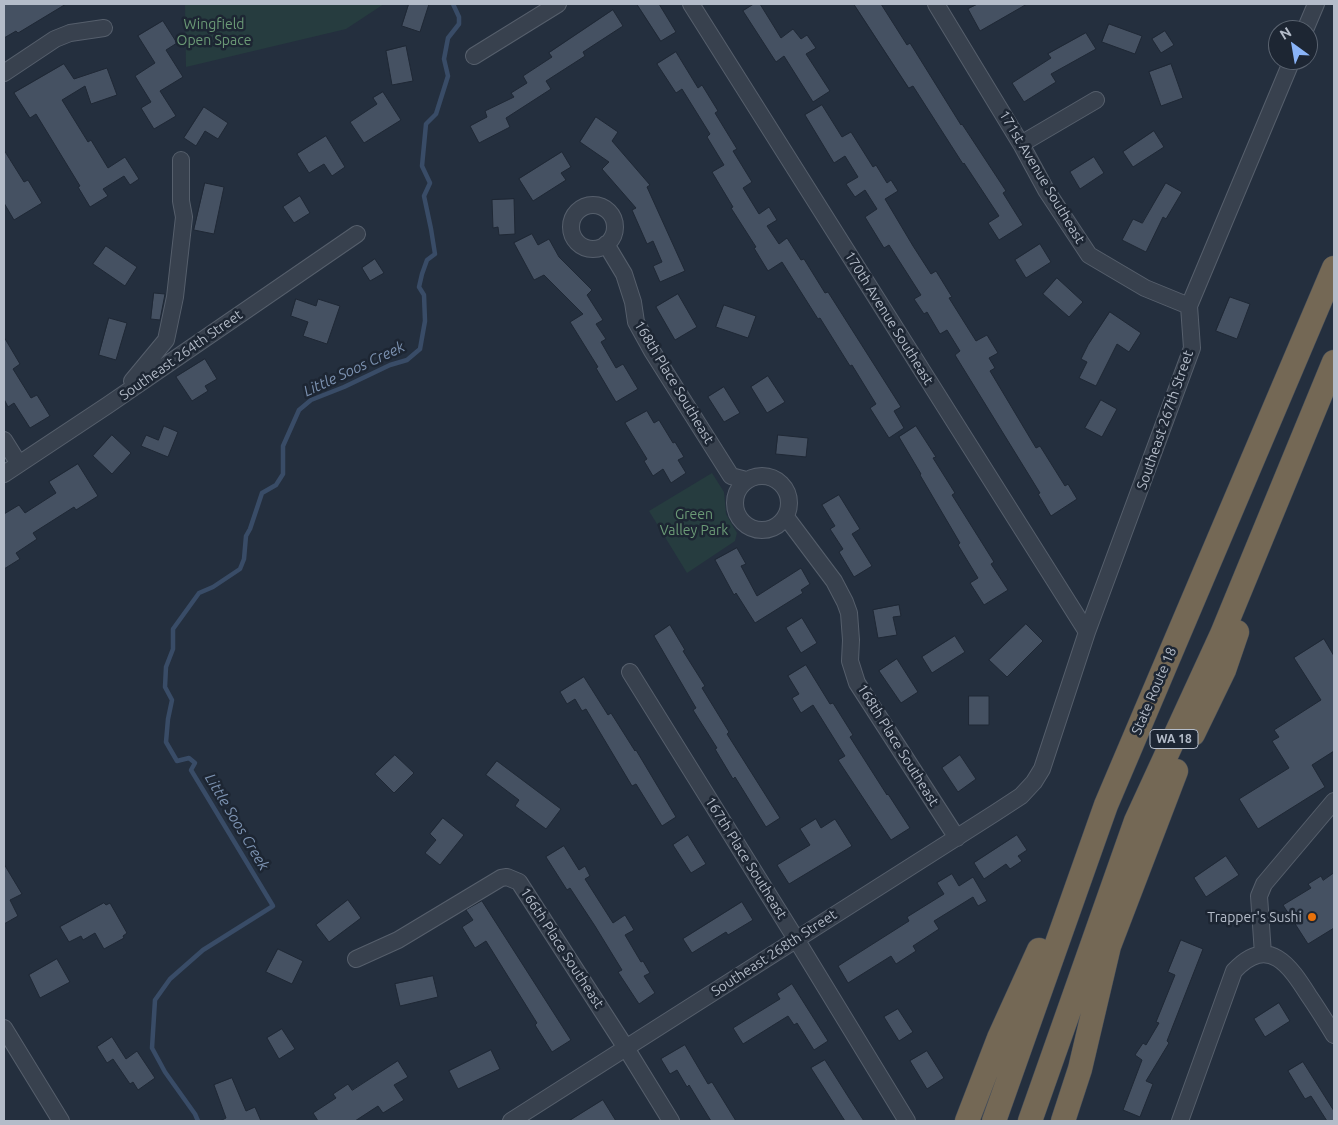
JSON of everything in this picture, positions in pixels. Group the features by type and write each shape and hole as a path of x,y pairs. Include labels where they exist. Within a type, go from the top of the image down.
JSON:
{"highway":[{"name":"State Route 18","path":"994,1121 1106,805 1334,268"},
{"name":"WA 18","path":"1030,1121 1136,821 1222,634 1289,467 1334,362"},
{"path":"1063,1121 1080,1069 1109,946 1174,774 1224,670 1289,467"},
{"path":"967,1121 999,1038 1106,805"}],"street":[{"path":"474,56 558,4"},
{"name":"170th Avenue Southeast","path":"691,4 1087,632"},
{"name":"171st Avenue Southeast","path":"936,4 1021,144 1046,190 1089,255 1145,288 1189,306"},
{"path":"1309,20 1316,4"},
{"path":"4,73 56,39 70,33 104,28"},
{"name":"Southeast 267th Street","path":"1034,782 1042,769 1087,632 1192,348 1189,306 1288,70"},
{"path":"1021,144 1096,100"},
{"path":"108,405 142,371 166,340 175,297 184,217 181,201 181,160"},
{"name":"Southeast 264th Street","path":"4,474 357,234"},
{"name":"168th Place Southeast","path":"606,244 624,274 631,294 636,322 652,351 731,476 746,480"},
{"path":"4,440 19,464"},
{"path":"754,476 764,476 780,482 786,490 789,508 786,517 780,524 764,530 747,526 740,520 734,504 740,487 746,480 754,476"},
{"name":"168th Place Southeast","path":"786,517 834,581 845,602 849,613 850,661 857,683 957,838"},
{"name":"167th Place Southeast","path":"630,672 907,1121"},
{"name":"Southeast 268th Street","path":"511,1121 957,838 1021,796 1034,782"},
{"path":"1263,954 1259,896 1264,884 1334,801"},
{"name":"166th Place Southeast","path":"356,958 398,940 501,878 507,877 519,882 626,1048 670,1121"},
{"path":"1180,1121 1234,971 1242,962 1263,954 1278,958 1292,969 1334,1035"},
{"path":"4,1028 61,1121"}],"green space":[{"name":"Wingfield Open Space","path":"185,4 384,4 346,29 186,67"},
{"name":"Green Valley Park","path":"712,473 724,492 726,514 737,533 735,541 687,573 649,511"}],"building":[{"path":"4,4 66,4 18,33 16,31 4,38"},
{"path":"409,4 429,4 420,32 402,26"},
{"path":"637,4 659,4 676,32 661,41"},
{"path":"754,4 760,4 781,38 793,29 801,39 807,35 816,48 806,54 830,91 813,102 784,56 776,62 743,11"},
{"path":"854,4 881,4 907,45 910,43 961,125 1006,191 1003,193 1023,225 999,240 988,223 999,216 913,86 909,88"},
{"path":"978,4 1027,4 980,31 968,9"},
{"path":"613,10 623,26 583,52 585,56 546,81 551,89 506,118 510,127 479,143 470,126 487,117 485,111 514,97 511,93 527,83 523,76 552,57 549,53"},
{"path":"163,21 177,43 166,50 183,77 160,91 176,116 154,129 141,108 151,102 135,76 155,63 138,36"},
{"path":"1109,24 1142,36 1135,54 1102,42"},
{"path":"1165,31 1174,45 1161,53 1152,39"},
{"path":"1086,33 1096,49 1051,74 1056,82 1024,102 1012,83 1051,58 1048,54"},
{"path":"406,46 413,81 392,85 386,51"},
{"path":"676,52 698,88 702,85 718,111 715,113 737,149 733,151 752,182 743,188 759,214 769,207 777,220 767,226 779,244 787,238 801,260 804,259 825,293 828,292 901,407 894,411 904,428 889,438 870,408 876,404 852,365 850,366 820,318 818,319 782,262 768,271 754,248 756,247 731,208 733,207 712,172 724,165 707,137 710,134 682,89 676,93 657,64"},
{"path":"64,64 74,79 107,68 117,95 91,104 85,86 62,100 88,142 91,140 108,168 125,157 139,179 130,185 124,176 103,189 108,196 90,207 78,187 80,186 36,114 30,118 14,93"},
{"path":"1171,64 1183,98 1161,106 1149,72"},
{"path":"383,92 401,120 364,143 350,122 377,104 373,98"},
{"path":"822,105 842,137 851,132 873,167 876,165 887,183 891,180 898,191 885,199 913,246 931,274 936,271 952,297 949,298 976,341 987,335 998,353 989,358 995,368 990,371 1036,448 1040,446 1065,486 1068,484 1077,499 1051,516 1038,494 1040,493 955,355 960,351 947,330 940,334 927,312 924,314 914,299 921,295 889,245 884,248 865,217 877,209 865,190 855,197 846,184 858,177 845,156 834,163 805,115"},
{"path":"204,107 228,123 218,139 205,131 196,146 184,138"},
{"path":"596,117 618,132 612,141 650,185 647,187 685,271 660,282 653,266 662,262 653,241 647,244 632,210 636,208 602,169 609,162 580,142"},
{"path":"1154,131 1164,147 1133,167 1123,152"},
{"path":"326,136 345,167 332,176 324,164 309,173 297,154"},
{"path":"4,150 24,182 28,180 42,203 14,220 4,203"},
{"path":"562,152 571,167 561,173 566,180 533,201 519,179"},
{"path":"1094,157 1104,173 1080,189 1070,172"},
{"path":"205,183 224,187 214,234 194,230"},
{"path":"1166,183 1182,192 1166,219 1163,217 1146,252 1122,240 1133,219 1142,223"},
{"path":"300,196 310,213 294,223 283,207"},
{"path":"514,199 515,234 499,235 498,227 493,228 492,200"},
{"path":"532,234 538,245 549,239 559,257 592,290 587,295 603,320 596,324 606,339 601,342 616,368 623,364 638,389 616,402 596,368 598,367 570,322 583,314 544,275 534,280 514,243"},
{"path":"1040,244 1051,262 1026,278 1015,260"},
{"path":"106,246 137,267 125,286 93,264"},
{"path":"375,259 384,273 370,281 362,268"},
{"path":"1057,278 1083,302 1069,317 1043,294"},
{"path":"154,293 165,294 160,320 151,319"},
{"path":"678,294 697,327 675,340 656,307"},
{"path":"1230,297 1250,304 1237,339 1216,331"},
{"path":"296,299 316,306 318,299 340,306 327,344 303,336 308,322 291,316"},
{"path":"724,305 756,316 748,338 716,327"},
{"path":"1110,312 1141,333 1129,352 1117,344 1096,386 1079,378 1087,362 1081,359"},
{"path":"109,318 127,323 116,360 99,355"},
{"path":"4,337 20,364 13,369 31,398 37,395 50,416 30,428 14,403 8,407 4,399"},
{"path":"205,359 217,379 205,386 208,391 192,401 176,377"},
{"path":"768,376 785,402 767,413 751,387"},
{"path":"724,387 740,413 724,422 708,397"},
{"path":"1101,400 1117,409 1102,437 1085,428"},
{"path":"647,411 654,423 659,420 684,457 678,460 686,473 671,483 663,469 653,476 644,461 647,459 625,423"},
{"path":"164,426 178,432 168,457 141,446 146,435 158,440"},
{"path":"916,426 936,457 933,458 955,493 952,495 994,562 991,564 1008,590 984,605 970,583 978,578 899,437"},
{"path":"112,435 131,453 112,474 93,456"},
{"path":"778,435 808,438 806,457 776,454"},
{"path":"78,464 98,496 76,510 74,507 33,533 37,539 16,553 20,559 4,569 4,514 19,505 25,513 56,493 49,482"},
{"path":"839,495 860,529 852,534 872,566 854,577 839,552 843,549 830,529 835,526 822,505"},
{"path":"737,548 746,564 741,566 757,596 801,568 810,584 801,590 803,593 755,623 736,593 734,595 715,560"},
{"path":"899,605 901,616 893,617 897,635 878,638 873,610"},
{"path":"802,618 817,643 801,653 786,628"},
{"path":"1026,624 1043,641 1007,677 989,660"},
{"path":"670,625 685,650 683,651 705,686 702,688 729,732 727,734 780,818 766,827 715,749 717,748 693,710 696,708 654,636"},
{"path":"955,636 965,652 932,673 922,657"},
{"path":"1324,639 1334,656 1334,751 1312,765 1325,787 1258,829 1239,799 1289,768 1272,741 1279,737 1274,730 1321,700 1294,658"},
{"path":"897,659 918,692 901,703 879,671"},
{"path":"806,665 830,704 833,703 853,735 850,737 910,828 891,840 838,760 845,756 813,705 801,713 792,698 799,694 788,676"},
{"path":"584,677 608,715 611,713 636,750 676,817 662,826 636,784 632,786 586,709 582,711 575,699 567,704 560,692"},
{"path":"969,696 989,696 989,725 969,725"},
{"path":"395,755 414,773 394,793 375,774"},
{"path":"960,755 976,779 958,792 942,768"},
{"path":"497,761 561,809 546,829 515,806 519,800 486,775"},
{"path":"443,818 464,835 440,865 425,853 436,840 430,834"},
{"path":"816,819 821,828 835,819 852,846 789,884 777,865 810,845 800,829"},
{"path":"688,835 706,864 691,873 673,845"},
{"path":"1017,835 1027,850 1018,856 1022,861 1010,869 1006,864 984,879 974,863"},
{"path":"564,846 579,870 585,866 590,876 585,879 613,923 625,915 634,930 625,935 650,973 644,976 655,993 639,1004 618,972 622,970 595,926 570,888 567,890 546,857"},
{"path":"1226,856 1239,875 1206,897 1194,878"},
{"path":"4,864 22,894 10,900 18,916 4,924"},
{"name":"Trapper's Sushi","path":"1334,873 1334,928 1308,944 1283,905 1311,888 1308,884 1321,876 1323,880"},
{"path":"952,874 959,886 973,877 987,901 978,906 973,897 934,921 939,929 913,946 916,951 896,964 891,956 848,983 838,966 909,921 907,917 944,894 937,883"},
{"path":"348,900 361,918 329,942 316,925"},
{"path":"482,901 571,1040 552,1052 535,1025 537,1023 486,941 475,948 462,927 473,920 466,910"},
{"path":"742,902 753,920 728,935 726,932 692,953 683,939"},
{"path":"104,903 106,905 110,903 127,933 123,936 124,938 104,949 95,933 83,940 81,936 69,942 60,927"},
{"path":"1181,940 1203,949 1167,1041 1169,1043 1146,1081 1153,1084 1140,1117 1123,1110 1142,1060 1135,1055 1143,1043 1146,1045 1159,1023 1156,1022 1175,975 1168,972"},
{"path":"278,949 303,961 292,984 266,972"},
{"path":"57,959 70,982 40,998 29,975"},
{"path":"433,976 438,997 400,1006 395,984"},
{"path":"792,984 828,1041 814,1050 797,1023 794,1025 788,1016 743,1044 733,1028 780,999 777,994"},
{"path":"1279,1003 1290,1021 1265,1037 1254,1019"},
{"path":"898,1009 913,1032 899,1041 884,1017"},
{"path":"282,1029 295,1049 279,1059 267,1038"},
{"path":"112,1037 126,1059 137,1051 155,1078 138,1090 133,1082 130,1084 113,1059 107,1063 97,1047"},
{"path":"685,1045 708,1084 712,1082 736,1121 711,1121 689,1085 687,1087 677,1070 670,1074 661,1059"},
{"path":"491,1050 500,1069 458,1089 449,1071"},
{"path":"927,1051 944,1078 927,1089 910,1061"},
{"path":"825,1060 864,1121 845,1121 811,1068"},
{"path":"398,1061 408,1077 394,1085 404,1100 383,1113 378,1106 355,1121 318,1121 313,1113 336,1098 333,1094 348,1084 352,1090"},
{"path":"1303,1062 1334,1111 1334,1121 1327,1121 1311,1096 1305,1099 1288,1071"},
{"path":"232,1078 246,1111 255,1107 261,1121 220,1121 226,1118 214,1085"},
{"path":"603,1100 616,1121 569,1121"}],"waterway":[{"name":"Little Soos Creek","path":"198,1121 165,1072 152,1048 155,1000 170,979 203,950 273,906 191,770 195,763 189,758 177,761 166,742 172,700 165,687 166,667 173,649 173,629 199,593 213,587 240,569 244,559 246,536 262,493 276,485 283,474 283,446 299,410 311,400 390,365 407,360 420,349 425,321 424,295 419,287 427,260 435,254 424,196 430,183 422,166 426,124 436,114 448,76 444,59 448,38 459,24 459,17 453,4"}],"place":[{"name":"Trapper's Sushi","path":"1312,917"}]}
